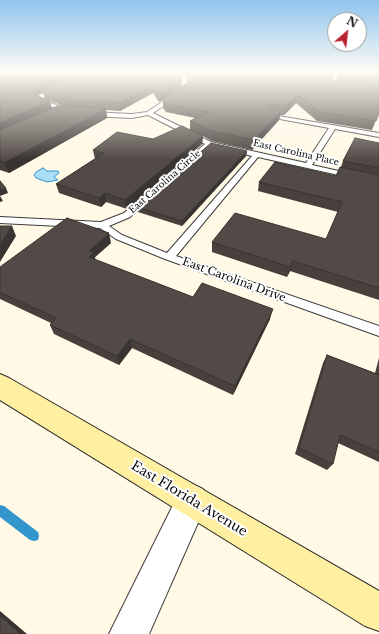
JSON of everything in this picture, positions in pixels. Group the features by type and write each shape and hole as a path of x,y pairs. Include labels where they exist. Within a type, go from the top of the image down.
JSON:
{"main road":[{"name":"East Florida Avenue","path":"0,386 379,612"}],"street":[{"path":"129,634 192,500"}],"lane":[{"path":"42,102 61,110 78,112"},
{"path":"84,113 127,116 149,113 167,102"},
{"path":"54,113 61,110"},
{"name":"East Carolina Circle","path":"0,220 102,225 127,215 209,144 149,113"},
{"path":"269,115 379,135"},
{"path":"308,166 332,127"},
{"name":"East Carolina Place","path":"209,144 379,182"},
{"name":"East Carolina Drive","path":"256,155 169,257 379,331"},
{"path":"102,225 119,237 169,257"}],"water":[{"path":"43,168 47,171 58,171 59,173 54,177 58,180 47,182 36,178 34,175 36,172"}],"building":[{"path":"0,102 49,102 0,123"},
{"path":"96,102 122,102 119,103"},
{"path":"164,102 290,102 286,106 267,104 266,106 270,109 281,111 254,140 212,131 190,121 209,112 165,104"},
{"path":"307,102 379,102 379,113 376,121 320,112"},
{"path":"60,105 106,109 4,163 0,161 0,130"},
{"path":"182,126 203,136 125,200 105,193 99,198 56,184 104,153 93,150 117,132 153,139"},
{"path":"355,138 379,143 379,168 343,161"},
{"path":"211,143 247,151 182,221 137,207"},
{"path":"275,162 336,176 340,167 379,175 379,288 293,261 290,267 212,242 235,213 326,239 342,202 259,182"},
{"path":"0,181 6,188 0,190"},
{"path":"67,218 109,233 89,251 94,252 89,257 193,297 202,283 273,309 235,386 130,339 117,356 50,325 56,318 0,292 0,267"},
{"path":"0,226 12,226 0,244"},
{"path":"327,355 379,375 379,452 340,435 333,464 299,448"},
{"path":"0,616 20,634 0,634"}],"waterway":[{"path":"0,510 34,536"}]}
